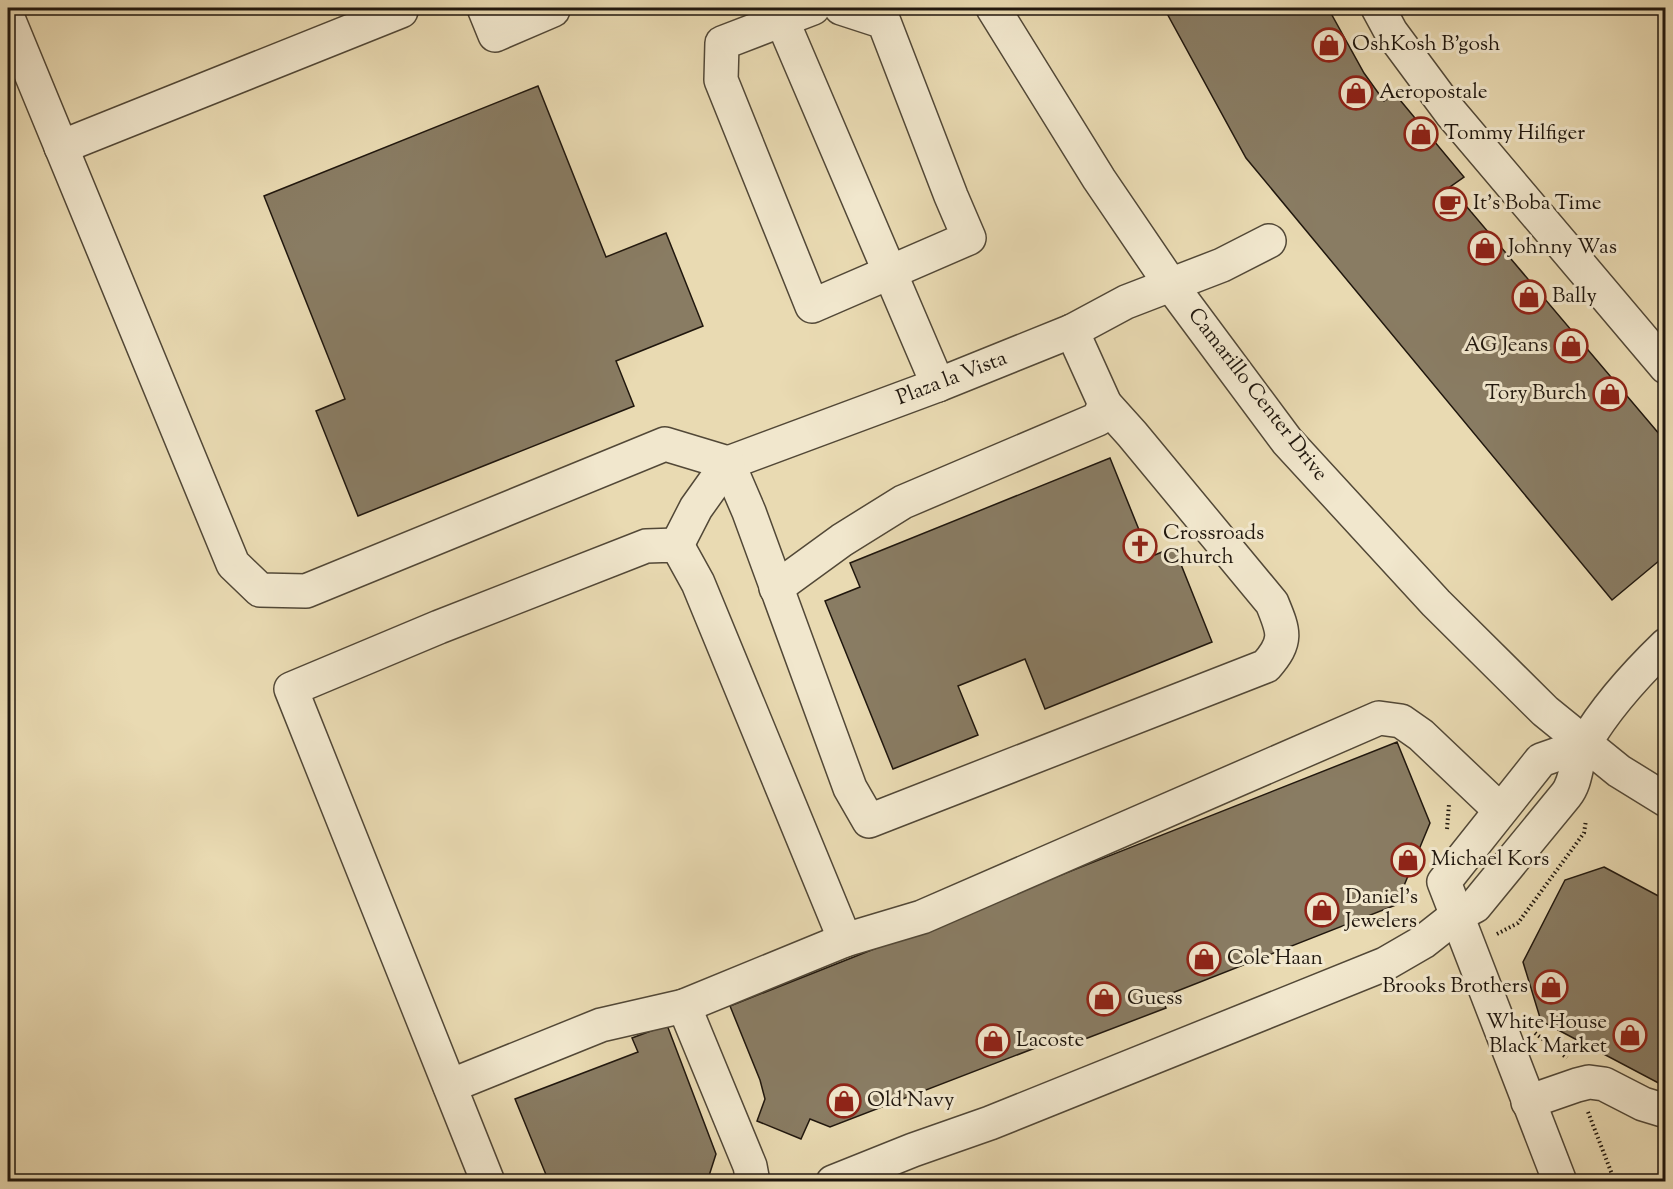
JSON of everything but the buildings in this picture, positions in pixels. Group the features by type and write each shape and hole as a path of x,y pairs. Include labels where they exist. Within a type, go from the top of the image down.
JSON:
{"street":[{"path":"61,147 401,11 400,8"},
{"path":"484,8 495,36 553,10 553,8"},
{"path":"813,8 722,43 721,80 812,306 969,238 884,22 840,8"},
{"name":"Camarillo Center Drive","path":"993,8 1093,170 1171,285 1287,441 1436,603 1545,711 1584,745 1619,771 1665,800"},
{"path":"1378,8 1391,32 1451,113 1665,367"},
{"path":"8,18 233,564 260,590 306,591 665,444 728,463"},
{"path":"782,20 938,385"},
{"name":"Plaza la Vista","path":"728,463 938,385 1072,331 1126,302 1222,265 1269,241"},
{"path":"728,463 749,512 850,788 868,821 1266,666 1276,655 1283,641 1280,621 1272,603 1105,404 1072,331"},
{"path":"776,588 842,540 903,502 1098,419 1105,404"},
{"path":"677,545 696,508 728,463"},
{"path":"677,545 698,583 844,940"},
{"path":"488,1182 291,689 439,627 645,546 677,545"},
{"path":"833,1182 913,1150 1001,1119 1385,964 1423,942 1466,911 1572,786 1584,745 1621,692 1665,645"},
{"path":"450,1086 601,1025 684,1006 844,940 922,917 1379,718 1401,721 1421,735 1500,810"},
{"path":"1560,1182 1528,1102 1466,911 1443,882 1540,760 1584,745"},
{"path":"684,1006 750,1166 753,1182"},
{"path":"1528,1102 1589,1082 1604,1084 1643,1104 1665,1111"}],"path":[{"path":"1447,833 1448,806 1470,782"},
{"path":"1496,934 1518,923 1584,833 1587,814"},
{"path":"1466,911 1490,917 1501,945"},
{"path":"1531,1022 1535,1033 1566,1057 1615,1182"}],"place":[{"name":"OshKosh B'gosh","path":"1329,45"},
{"name":"Aeropostale","path":"1356,93"},
{"name":"Tommy Hilfiger","path":"1421,134"},
{"name":"It's Boba Time","path":"1450,204"},
{"name":"Johnny Was","path":"1485,248"},
{"name":"Bally","path":"1529,297"},
{"name":"AG Jeans","path":"1571,346"},
{"name":"Tory Burch","path":"1610,394"},
{"name":"Crossroads Church","path":"1140,546"},
{"name":"Michael Kors","path":"1408,860"},
{"name":"Daniel's Jewelers","path":"1322,910"},
{"name":"Cole Haan","path":"1204,959"},
{"name":"Brooks Brothers","path":"1551,987"},
{"name":"Guess","path":"1104,999"},
{"name":"White House Black Market","path":"1630,1035"},
{"name":"Lacoste","path":"993,1041"},
{"name":"Old Navy","path":"844,1101"}]}
